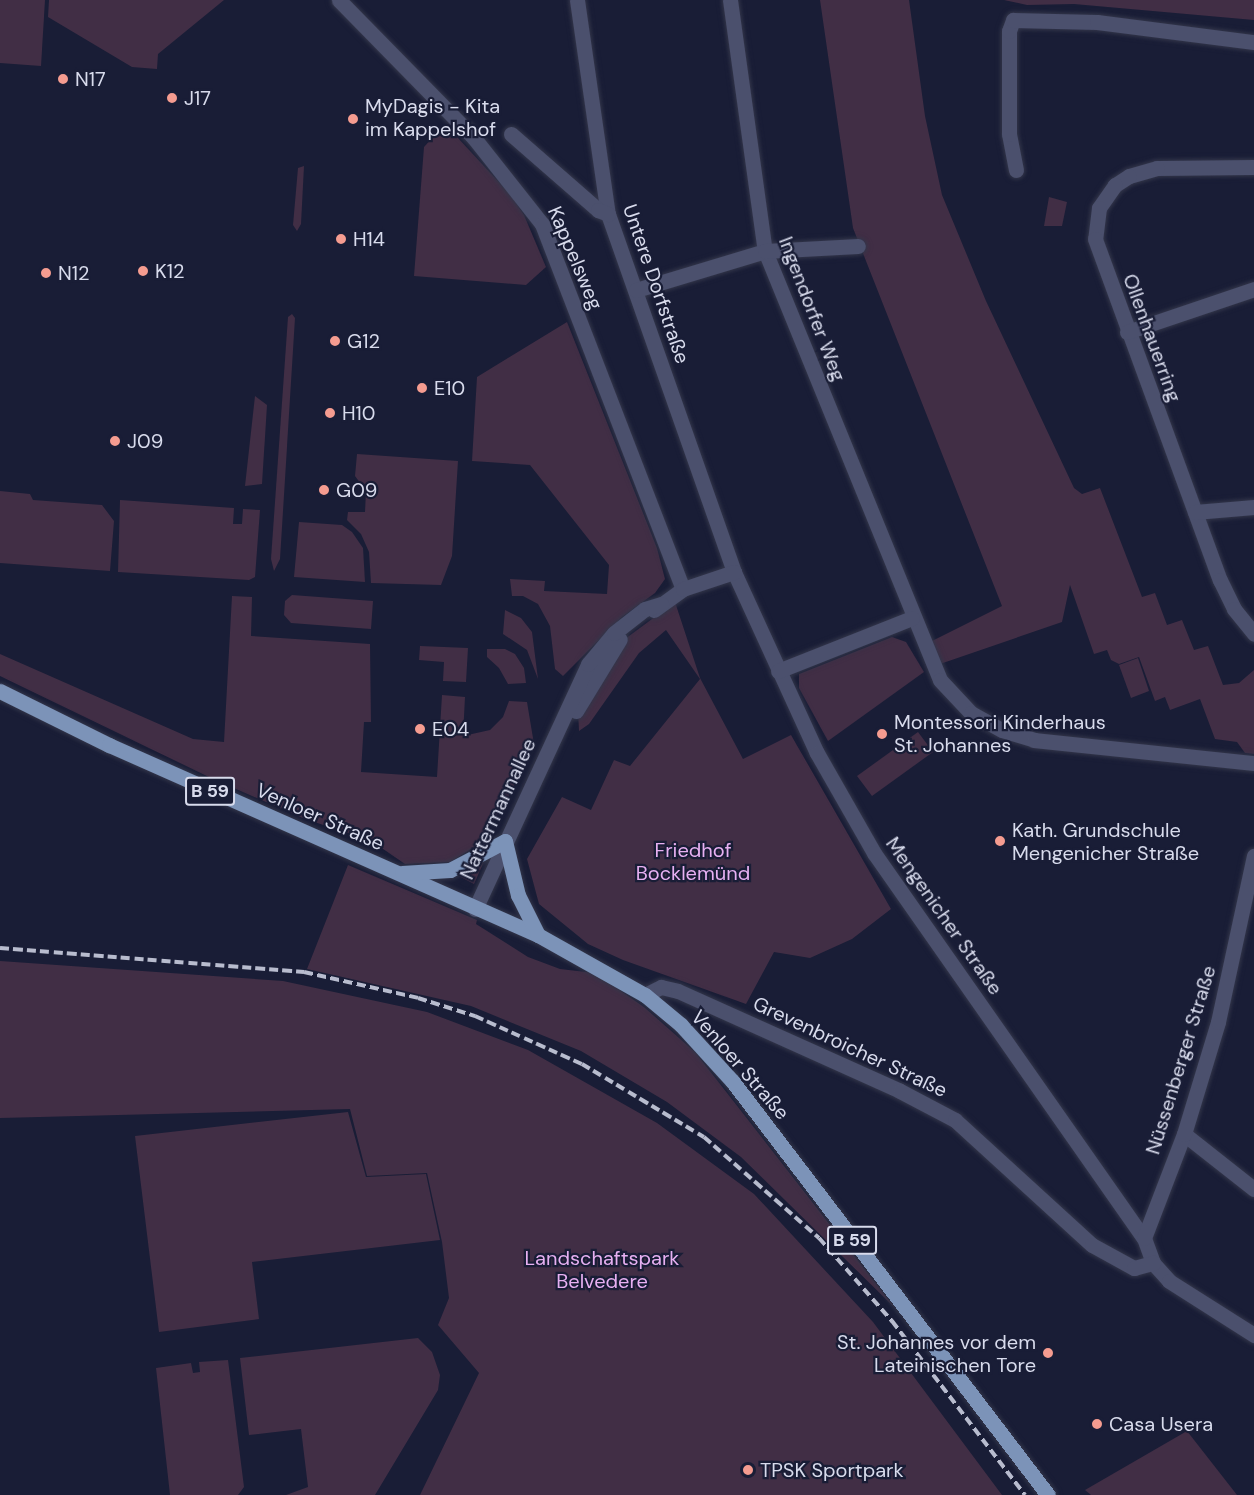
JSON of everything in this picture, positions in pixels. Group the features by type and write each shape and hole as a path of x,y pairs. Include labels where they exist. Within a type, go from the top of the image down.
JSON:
{"main road":[{"name":"Venloer Straße","path":"0,691 109,745 538,935 645,996 681,1025 733,1082 1048,1495"},
{"name":"Venloer Straße","path":"0,703 109,745"},
{"path":"396,873 450,870 506,841 518,895 538,935"}],"street":[{"name":"Kappelsweg","path":"339,0 474,138 542,224 683,589"},
{"name":"Untere Dorfstraße","path":"577,0 608,214 734,573"},
{"name":"Ingendorfer Weg","path":"730,0 765,252 934,672 949,693 971,713 1002,730 1034,740 1254,763"},
{"path":"1016,170 1009,134 1009,31 1013,20 1096,22 1254,42"},
{"path":"512,134 598,210 608,214"},
{"name":"Ollenhauerring","path":"1254,167 1157,168 1129,176 1106,195 1099,208 1095,239 1220,580 1234,609 1254,634"},
{"path":"636,290 765,252 858,246"},
{"path":"1128,332 1254,289"},
{"path":"1195,512 1254,507"},
{"name":"Nattermannallee","path":"475,909 560,728 572,717 619,640 661,604 683,589 734,573"},
{"name":"Mengenicher Straße","path":"734,573 817,753 874,853 1144,1238 1153,1263"},
{"path":"778,671 912,618"},
{"name":"Nüssenberger Straße","path":"1144,1238 1184,1134 1218,1023 1250,905 1254,856"},
{"name":"Grevenbroicher Straße","path":"645,996 661,987 678,991 900,1091 955,1120 1092,1245 1134,1268 1153,1263"},
{"path":"1184,1134 1254,1189"},
{"path":"1153,1263 1169,1281 1254,1335"}],"green space":[{"path":"0,0 45,0 41,66 0,63"},
{"path":"49,0 224,0 158,54 157,69 132,67 48,17"},
{"path":"820,0 909,0 925,116 942,195 986,301 1074,488 1082,494 1100,488 1142,597 1155,593 1167,625 1182,620 1194,650 1208,646 1223,685 1239,683 1254,670 1254,754 1245,753 1237,742 1215,739 1200,699 1170,710 1165,697 1155,701 1139,657 1119,664 1111,660 1107,650 1094,654 1070,585 1062,622 940,664 932,641 1002,606 853,228"},
{"path":"1004,0 1254,0 1254,20 1074,4 1027,5"},
{"path":"445,124 509,193 524,215 546,267 526,285 414,276 424,147"},
{"path":"304,166 301,224 297,231 293,225 298,168"},
{"path":"1049,197 1067,202 1062,226 1044,226"},
{"path":"292,314 295,318 280,559 274,571 271,559 288,317"},
{"path":"567,322 657,548 665,579 655,593 622,617 563,676 555,669 550,626 538,604 523,596 512,596 510,579 545,581 544,591 607,594 609,565 530,465 472,461 477,377"},
{"path":"255,396 267,405 262,484 245,486"},
{"path":"357,454 458,461 452,556 441,585 371,583 369,552 361,534 347,520 348,512 365,512 366,491 355,476"},
{"path":"0,491 30,494 33,500 102,505 114,521 110,571 0,563"},
{"path":"120,500 234,508 233,524 242,524 243,509 260,510 255,577 249,580 118,572"},
{"path":"299,522 342,525 352,532 363,548 365,582 294,577"},
{"path":"292,595 373,601 371,629 291,623 284,615 285,601"},
{"path":"232,596 252,597 251,636 370,644 371,722 364,722 361,772 437,777 442,695 465,697 463,736 490,730 503,717 509,701 527,702 534,744 507,800 476,846 450,862 405,864 370,840 305,819 211,778 0,676 0,654 193,739 224,742"},
{"name":"Friedhof Bocklemünd","path":"675,602 700,678 743,759 791,735 891,909 852,939 810,958 774,952 746,1004 623,960 588,944 539,904 527,859 562,797 591,810 614,760 630,766 700,679 666,630 639,653 589,724 579,731 578,711 625,639"},
{"path":"505,610 521,618 532,632 538,679 527,650 503,634"},
{"path":"892,637 906,642 924,672 828,741 799,688 799,674"},
{"path":"420,646 468,648 466,682 443,681 444,662 419,660"},
{"path":"487,649 505,649 515,654 524,668 526,683 508,684 499,668 487,657"},
{"path":"1138,658 1149,691 1131,698 1119,665"},
{"path":"918,732 933,752 872,796 857,776"},
{"path":"486,857 474,884 455,874"},
{"path":"348,865 477,920 476,924 528,957 560,969 595,973 644,1007 695,1052 895,1308 741,1157 667,1102 581,1051 471,1006 307,969"},
{"name":"Landschaftspark Belvedere","path":"0,961 283,981 427,1012 528,1050 657,1123 754,1194 873,1322 1002,1495 420,1495 479,1373 438,1325 449,1298 442,1242 427,1173 367,1176 350,1109 0,1118"},
{"path":"348,1112 366,1177 426,1174 440,1240 252,1262 259,1319 159,1332 135,1136"},
{"path":"418,1338 432,1352 440,1375 438,1390 375,1495 286,1495 308,1487 301,1429 249,1435 240,1358"},
{"path":"228,1360 244,1487 238,1495 170,1495 156,1368 191,1363 193,1373 200,1372 199,1362"},
{"path":"1187,1431 1237,1495 1091,1495 1085,1490"}],"railway":[{"path":"0,948 304,972 418,998 475,1016 582,1064 704,1137 819,1238 892,1321 1025,1495"}],"place":[{"name":"N17","path":"63,79"},
{"name":"J17","path":"172,98"},
{"name":"MyDagis - Kita im Kappelshof","path":"353,119"},
{"name":"H14","path":"341,239"},
{"name":"K12","path":"143,271"},
{"name":"N12","path":"46,273"},
{"name":"G12","path":"335,341"},
{"name":"E10","path":"422,388"},
{"name":"H10","path":"330,413"},
{"name":"J09","path":"115,441"},
{"name":"G09","path":"324,490"},
{"name":"E04","path":"420,729"},
{"name":"Montessori Kinderhaus St. Johannes","path":"882,734"},
{"name":"Kath. Grundschule Mengenicher Straße","path":"1000,841"},
{"name":"St. Johannes vor dem Lateinischen Tore","path":"1048,1353"},
{"name":"Casa Usera","path":"1097,1424"},
{"name":"TPSK Sportpark","path":"748,1470"}]}
